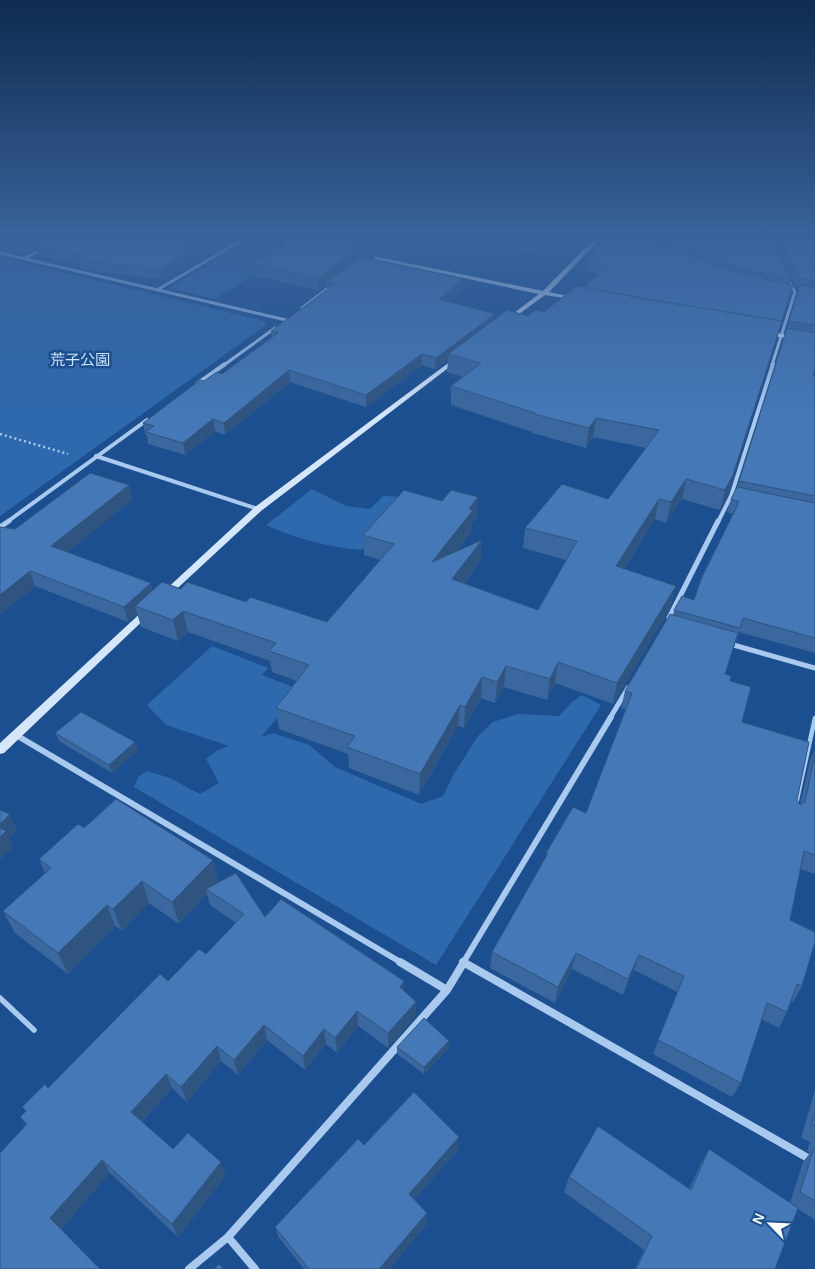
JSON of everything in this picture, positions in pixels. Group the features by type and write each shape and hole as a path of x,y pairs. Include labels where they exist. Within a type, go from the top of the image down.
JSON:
{"street":[{"path":"192,298 286,320"},
{"path":"301,309 316,298"},
{"path":"504,323 537,298"},
{"path":"571,298 580,300"},
{"path":"664,626 683,594 731,496 793,298"},
{"path":"191,388 293,314"},
{"path":"752,331 815,341"},
{"path":"0,750 258,509 465,353"},
{"path":"0,527 152,417"},
{"path":"96,456 258,509"},
{"path":"721,642 815,668"},
{"path":"189,1269 228,1237 447,990 630,685"},
{"path":"16,735 447,990"},
{"path":"463,962 815,1162"},
{"path":"228,1237 255,1269"}],"lane":[{"path":"731,496 740,498"},
{"path":"795,809 815,718"},
{"path":"0,998 34,1030"}],"path":[{"path":"0,434 90,461"}],"green space":[{"name":"荒子公園","path":"0,298 170,298 264,321 266,325 0,516"},
{"path":"312,489 346,506 370,509 383,496 405,497 400,512 361,550 313,542 266,525"},
{"path":"212,646 268,668 262,675 301,690 261,737 273,733 309,745 335,767 421,804 443,796 454,774 478,736 493,722 518,714 559,716 572,702 582,695 601,705 436,965 134,787 138,777 147,771 170,778 200,794 219,783 206,759 216,751 229,746 166,725 147,705"}],"building":[{"path":"316,298 440,298 495,314 436,358 422,354 366,395 289,370 224,423 213,419 183,443 146,432 154,426 143,423 200,380 204,381 217,372 222,374 279,332 271,331"},
{"path":"561,298 643,298 782,321 733,475 725,490 686,479 671,502 659,499 616,566 676,586 617,683 558,662 550,679 506,666 497,682 482,677 465,707 460,705 420,774 347,747 355,736 276,708 309,665 269,651 276,643 183,611 173,620 135,606 162,582 181,589 187,582 246,602 250,597 327,622 394,544 363,535 404,490 442,501 451,490 478,497 469,509 473,510 432,562 482,540 452,579 538,610 577,541 525,528 562,484 608,499 659,430 596,418 589,428 534,414 451,386 481,363 448,354 507,310 528,316 535,310 544,312"},
{"path":"642,298 789,298 782,321"},
{"path":"796,298 815,298 815,325 789,321"},
{"path":"787,328 815,333 815,368 813,375 815,376 815,496 739,481"},
{"path":"90,473 129,485 51,546 151,583 124,607 30,571 0,595 0,527 15,529"},
{"path":"737,487 815,503 815,638 743,618 740,628 674,610 682,596 694,600 701,579 739,502 731,499"},
{"path":"670,614 738,633 725,674 731,676 730,681 751,687 742,722 809,742 797,800 800,805 805,802 815,754 815,855 804,851 790,920 815,932 815,942 802,986 797,984 787,1012 767,1003 741,1083 658,1040 684,976 639,955 628,979 576,953 558,987 492,952 573,807 586,813 632,693 625,691"},
{"path":"81,712 135,742 109,765 55,733"},
{"path":"116,799 213,860 172,902 142,881 113,909 107,905 58,953 3,911 51,868 39,859 78,824 84,828"},
{"path":"0,810 10,814 0,824"},
{"path":"0,828 6,831 0,837"},
{"path":"236,873 265,917 281,899 404,981 400,987 416,1002 388,1033 357,1011 335,1038 324,1029 303,1056 264,1025 234,1060 217,1046 181,1087 166,1074 131,1112 173,1149 188,1133 221,1162 172,1224 102,1160 50,1218 100,1269 0,1269 0,1153 27,1124 20,1117 26,1111 22,1107 45,1084 48,1088 160,974 168,981 199,949 206,954 244,914 206,889"},
{"path":"424,1018 449,1041 424,1067 397,1047"},
{"path":"414,1092 459,1137 409,1194 427,1213 379,1269 309,1269 275,1227 358,1139 364,1145"},
{"path":"815,1112 815,1126 812,1124"},
{"path":"598,1126 691,1190 709,1149 798,1208 775,1269 636,1269 652,1236 569,1177"},
{"path":"815,1149 815,1201 800,1192"},
{"path":"219,1264 223,1269 214,1269"}]}
